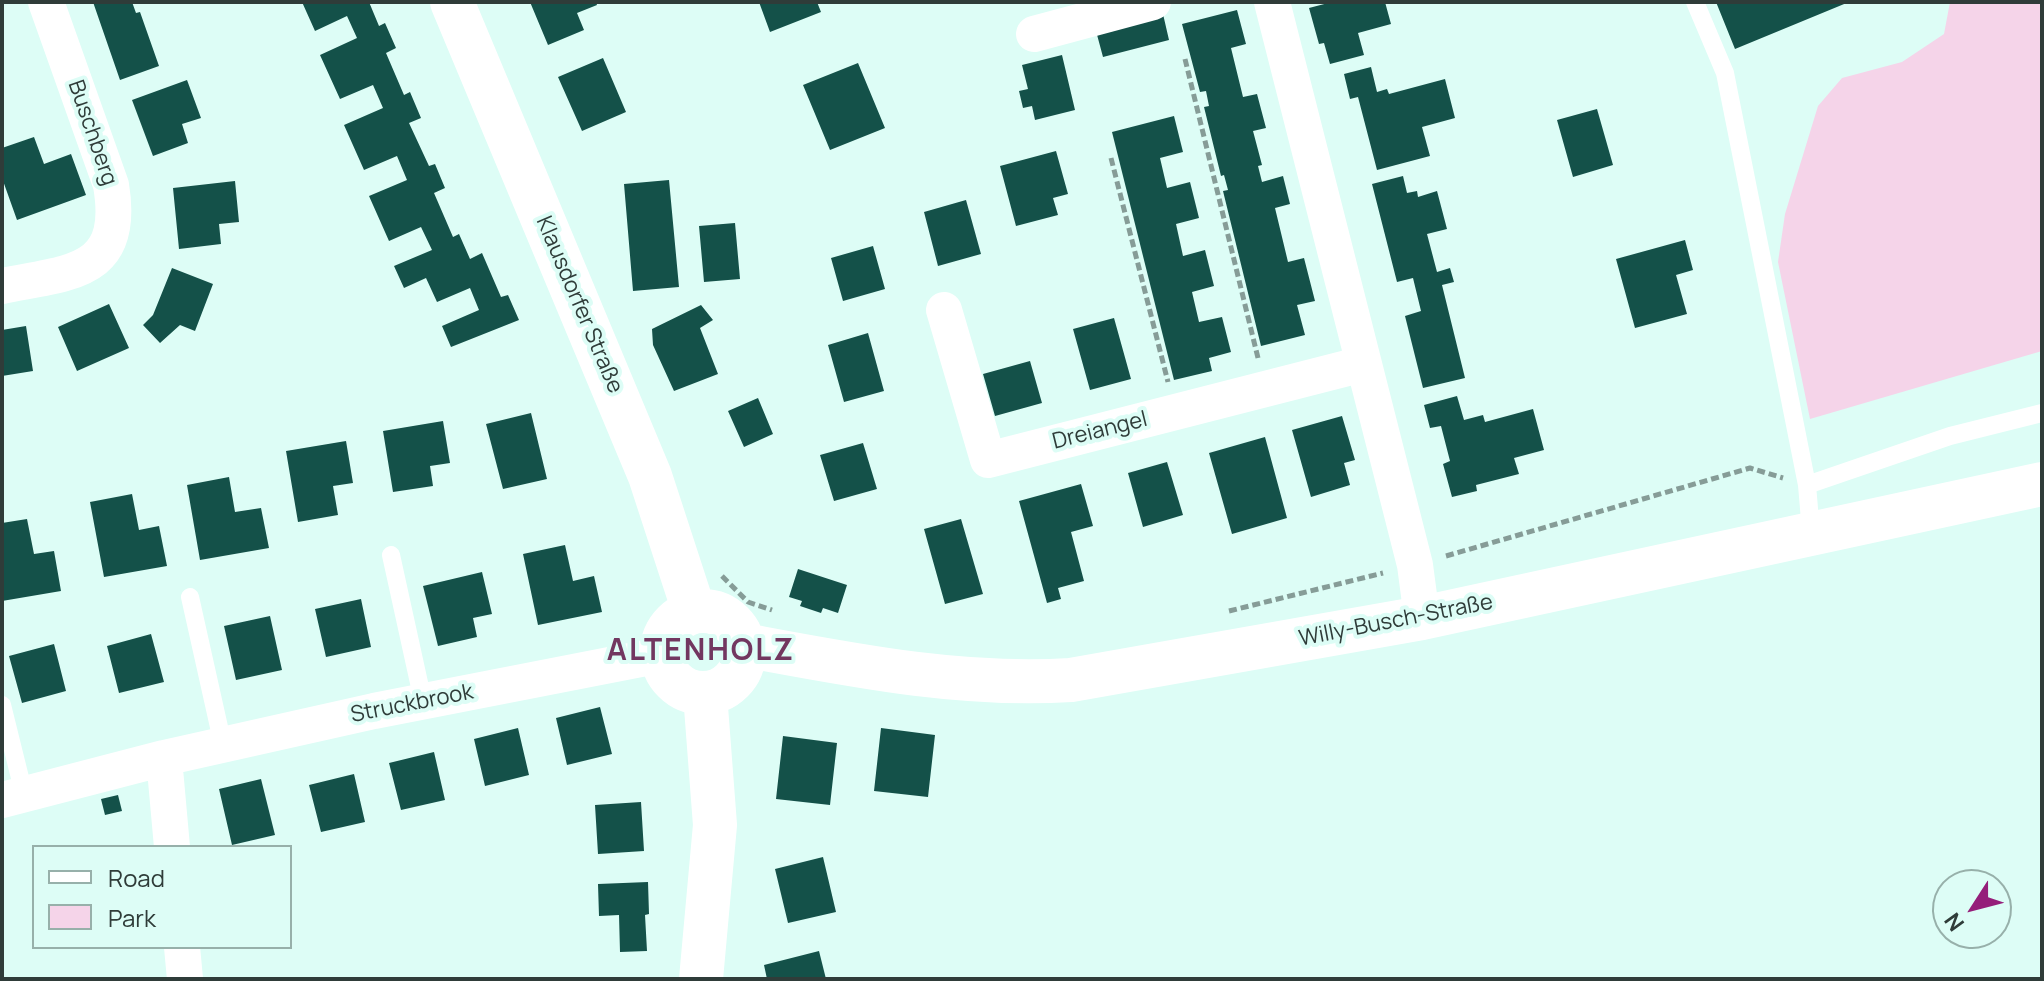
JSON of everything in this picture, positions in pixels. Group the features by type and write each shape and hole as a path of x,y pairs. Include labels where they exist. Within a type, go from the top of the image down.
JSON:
{"street":[{"name":"Buschberg","path":"2,286 70,272 87,265 104,250 114,231 115,209 111,185 46,2"},
{"name":"Klausdorfer Straße","path":"452,2 650,476 688,592"},
{"path":"1034,34 1153,2"},
{"path":"1272,2 1415,565 1422,618"},
{"name":"Dreiangel","path":"944,310 988,460 1363,364"},
{"name":"Willy-Busch-Straße","path":"744,645 896,673 1027,683 1071,680 1422,618 2042,484"},
{"path":"688,592 710,611 734,624 744,645 744,663 736,678 725,688 705,694 687,691 674,683 665,670 661,655 663,639 680,617 688,592"},
{"name":"Struckbrook","path":"13,797 164,758 423,701 661,655"},
{"path":"701,979 715,825 705,694"},
{"path":"164,758 172,845"},
{"path":"182,949 185,979"}],"lane":[{"path":"1695,2 1725,73 1807,485 1811,532"},
{"path":"1807,485 1950,436 2042,413"},
{"path":"391,555 423,701"},
{"path":"190,597 223,745"},
{"path":"2,705 13,797"}],"path":[{"path":"1185,59 1266,388"},
{"path":"1111,158 1176,412"},
{"path":"1215,615 1415,565 1750,468 1807,485"},
{"path":"688,592 718,572 748,602 778,611"}],"green space":[{"path":"1950,2 2042,2 2042,351 1810,419 1778,262 1785,214 1818,106 1842,78 1902,62 1944,34"}],"building":[{"path":"93,2 132,2 136,13 140,12 159,66 120,80"},
{"path":"302,2 369,2 379,26 385,23 396,48 386,53 404,95 410,92 421,118 409,123 429,166 435,164 445,188 434,193 453,237 459,234 470,259 482,253 501,297 508,295 519,320 451,347 442,326 479,310 470,288 437,302 426,278 404,288 394,266 432,250 421,227 389,241 369,196 407,180 397,156 364,170 344,125 383,108 373,85 340,99 320,55 357,38 347,16 315,31"},
{"path":"530,2 596,2 597,5 577,13 584,30 548,45"},
{"path":"759,2 817,2 821,12 770,32"},
{"path":"1332,2 1385,2 1391,24 1358,33 1364,55 1330,64 1324,43 1319,44 1309,8"},
{"path":"1716,2 1849,2 1735,49"},
{"path":"1237,10 1246,44 1231,48 1243,97 1257,94 1266,128 1253,131 1262,165 1258,166 1262,182 1283,176 1290,204 1275,208 1288,262 1304,258 1315,301 1297,305 1305,335 1261,346 1223,191 1228,190 1224,175 1221,176 1204,107 1209,106 1206,91 1200,92 1182,24"},
{"path":"1163,14 1169,40 1103,57 1096,31"},
{"path":"1062,55 1075,110 1035,120 1032,106 1023,108 1019,91 1028,89 1022,65"},
{"path":"603,58 626,112 582,131 558,77"},
{"path":"858,63 885,128 830,150 803,85"},
{"path":"1371,67 1377,92 1387,89 1389,94 1445,79 1455,118 1422,127 1430,156 1377,170 1358,97 1350,99 1344,74"},
{"path":"187,80 201,118 182,124 188,143 153,156 132,100"},
{"path":"1597,109 1613,165 1573,177 1557,120"},
{"path":"1174,116 1183,152 1160,158 1167,188 1190,182 1199,218 1176,224 1183,256 1205,250 1214,286 1192,292 1199,322 1222,317 1231,352 1209,358 1212,371 1174,380 1112,132"},
{"path":"34,137 44,164 71,154 86,195 17,220 2,178 2,148"},
{"path":"1056,151 1068,194 1053,198 1058,215 1016,226 1000,166"},
{"path":"1403,176 1407,193 1417,191 1418,197 1437,191 1447,229 1427,234 1437,272 1450,268 1454,282 1442,285 1465,378 1423,388 1405,316 1421,311 1413,278 1397,282 1372,184"},
{"path":"669,180 679,287 633,291 624,184"},
{"path":"235,181 239,222 219,224 221,244 179,249 173,188"},
{"path":"966,200 981,254 938,266 924,212"},
{"path":"735,223 740,279 704,282 699,226"},
{"path":"1685,240 1693,270 1676,275 1687,314 1635,328 1616,259"},
{"path":"873,246 885,289 843,301 831,258"},
{"path":"172,268 213,284 195,331 180,325 160,343 143,325 153,315"},
{"path":"109,304 129,348 77,371 58,327"},
{"path":"701,305 713,320 700,328 718,374 674,391 653,345 652,329"},
{"path":"1114,318 1131,379 1090,390 1073,329"},
{"path":"26,326 33,371 2,376 2,330"},
{"path":"868,333 884,391 844,402 828,345"},
{"path":"1030,361 1042,403 995,416 983,374"},
{"path":"1457,396 1464,420 1483,415 1485,422 1533,409 1544,450 1514,458 1519,474 1476,485 1477,491 1452,497 1443,464 1450,461 1441,426 1430,428 1424,405"},
{"path":"758,398 773,434 744,447 728,411"},
{"path":"531,413 547,479 503,489 486,424"},
{"path":"1342,416 1355,460 1344,463 1350,485 1311,497 1292,430"},
{"path":"443,421 450,463 430,466 433,486 393,492 383,431"},
{"path":"1265,437 1287,518 1232,534 1209,453"},
{"path":"346,441 353,483 333,486 338,515 298,522 286,451"},
{"path":"863,443 877,489 834,501 820,455"},
{"path":"1167,462 1183,515 1143,527 1128,473"},
{"path":"229,477 235,512 261,508 269,548 200,560 187,485"},
{"path":"1081,484 1093,526 1071,532 1084,581 1058,588 1061,599 1047,603 1019,501"},
{"path":"132,494 139,530 159,526 167,566 104,577 90,502"},
{"path":"27,519 34,554 54,551 61,591 2,601 2,523"},
{"path":"961,519 983,594 945,604 924,529"},
{"path":"565,545 573,581 594,576 602,612 538,625 523,554"},
{"path":"798,569 847,585 838,613 823,608 821,613 800,606 802,601 789,597"},
{"path":"482,572 492,614 473,618 477,637 438,646 423,586"},
{"path":"361,599 371,647 326,657 315,609"},
{"path":"270,616 282,670 236,680 224,626"},
{"path":"151,634 164,682 119,693 107,646"},
{"path":"54,644 66,691 22,703 9,656"},
{"path":"600,707 612,754 567,765 556,718"},
{"path":"518,728 529,775 485,786 474,739"},
{"path":"881,728 935,735 928,797 874,791"},
{"path":"783,736 837,743 830,805 776,799"},
{"path":"434,752 445,800 401,810 389,763"},
{"path":"354,774 365,822 321,832 309,785"},
{"path":"261,779 275,835 232,845 219,789"},
{"path":"118,795 122,811 105,815 101,799"},
{"path":"641,802 644,851 598,854 595,805"},
{"path":"823,857 836,912 788,923 775,869"},
{"path":"648,882 649,914 645,915 647,951 620,952 619,915 599,916 598,884"},
{"path":"819,951 826,979 767,979 764,965"}],"district":[{"name":"ALTENHOLZ","path":"701,652"}]}
